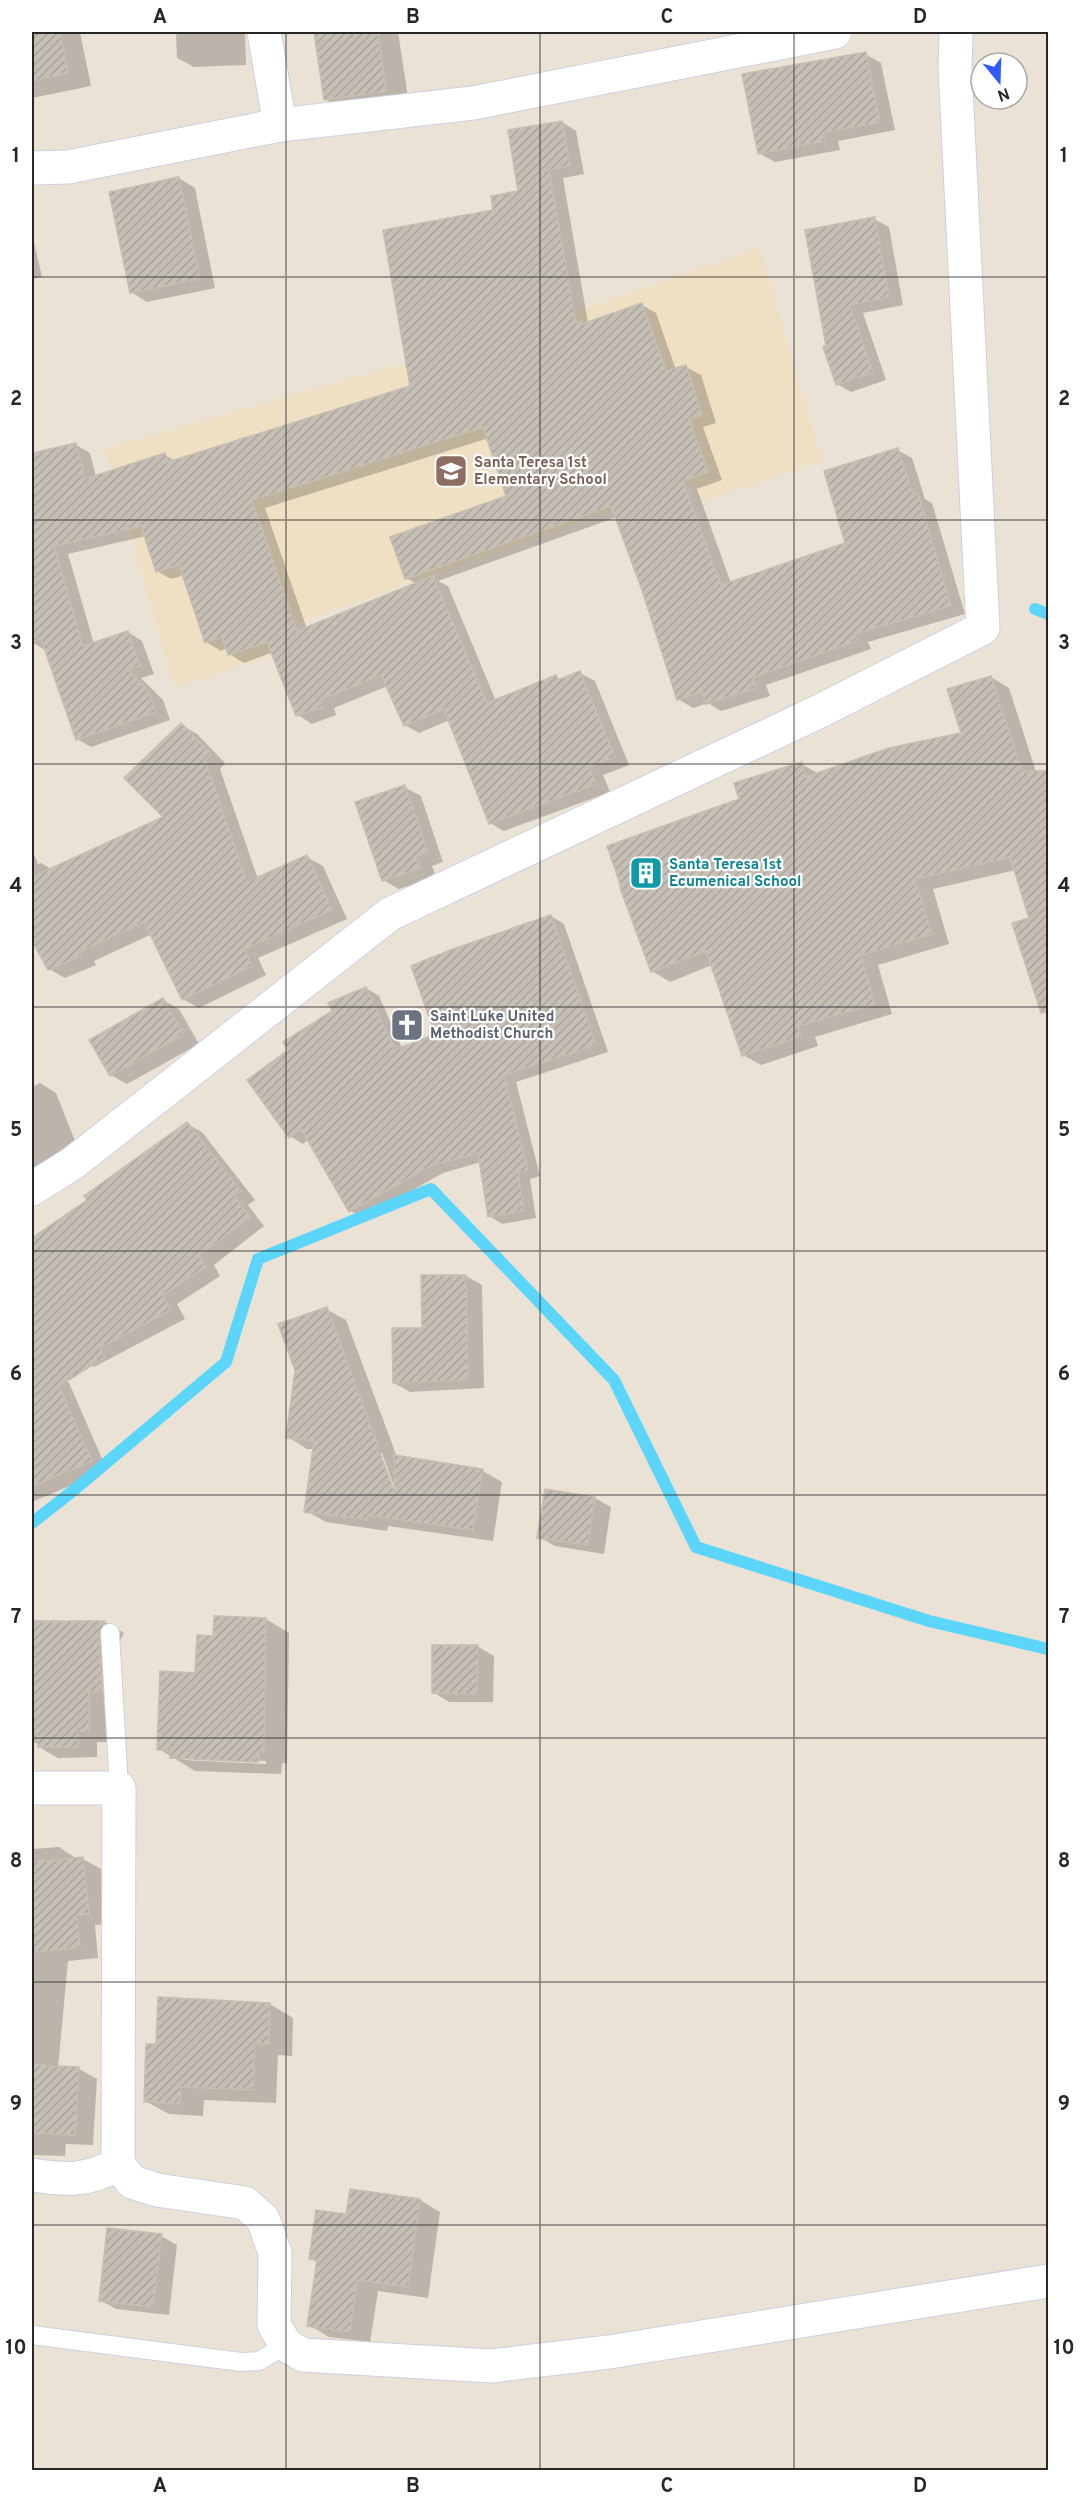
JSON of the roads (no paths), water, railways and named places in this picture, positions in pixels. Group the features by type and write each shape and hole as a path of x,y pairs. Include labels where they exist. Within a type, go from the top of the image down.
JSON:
{"street":[{"path":"264,32 280,125"},
{"path":"32,168 68,167 280,125 473,103 835,32"},
{"path":"32,1190 73,1163 390,914 820,711 982,628 955,68 956,32"},
{"path":"32,1788 119,1788 118,2164 132,2182 157,2190 244,2203 263,2219 275,2253 274,2325 286,2345 303,2355 491,2366 609,2352 1048,2281"},
{"path":"32,2175 71,2180 101,2174 118,2164"}],"lane":[{"path":"110,1634 119,1788"},
{"path":"32,2335 241,2362 259,2361 286,2345"}],"waterway":[{"path":"1035,609 1048,614"},
{"path":"32,1523 226,1362 258,1259 431,1189 614,1380 696,1547 929,1621 1048,1649"}],"place":[{"name":"Santa Teresa 1st Elementary School","path":"451,471"},
{"name":"Santa Teresa 1st Ecumenical School","path":"646,873"},
{"name":"Saint Luke United Methodist Church","path":"407,1025"}]}
